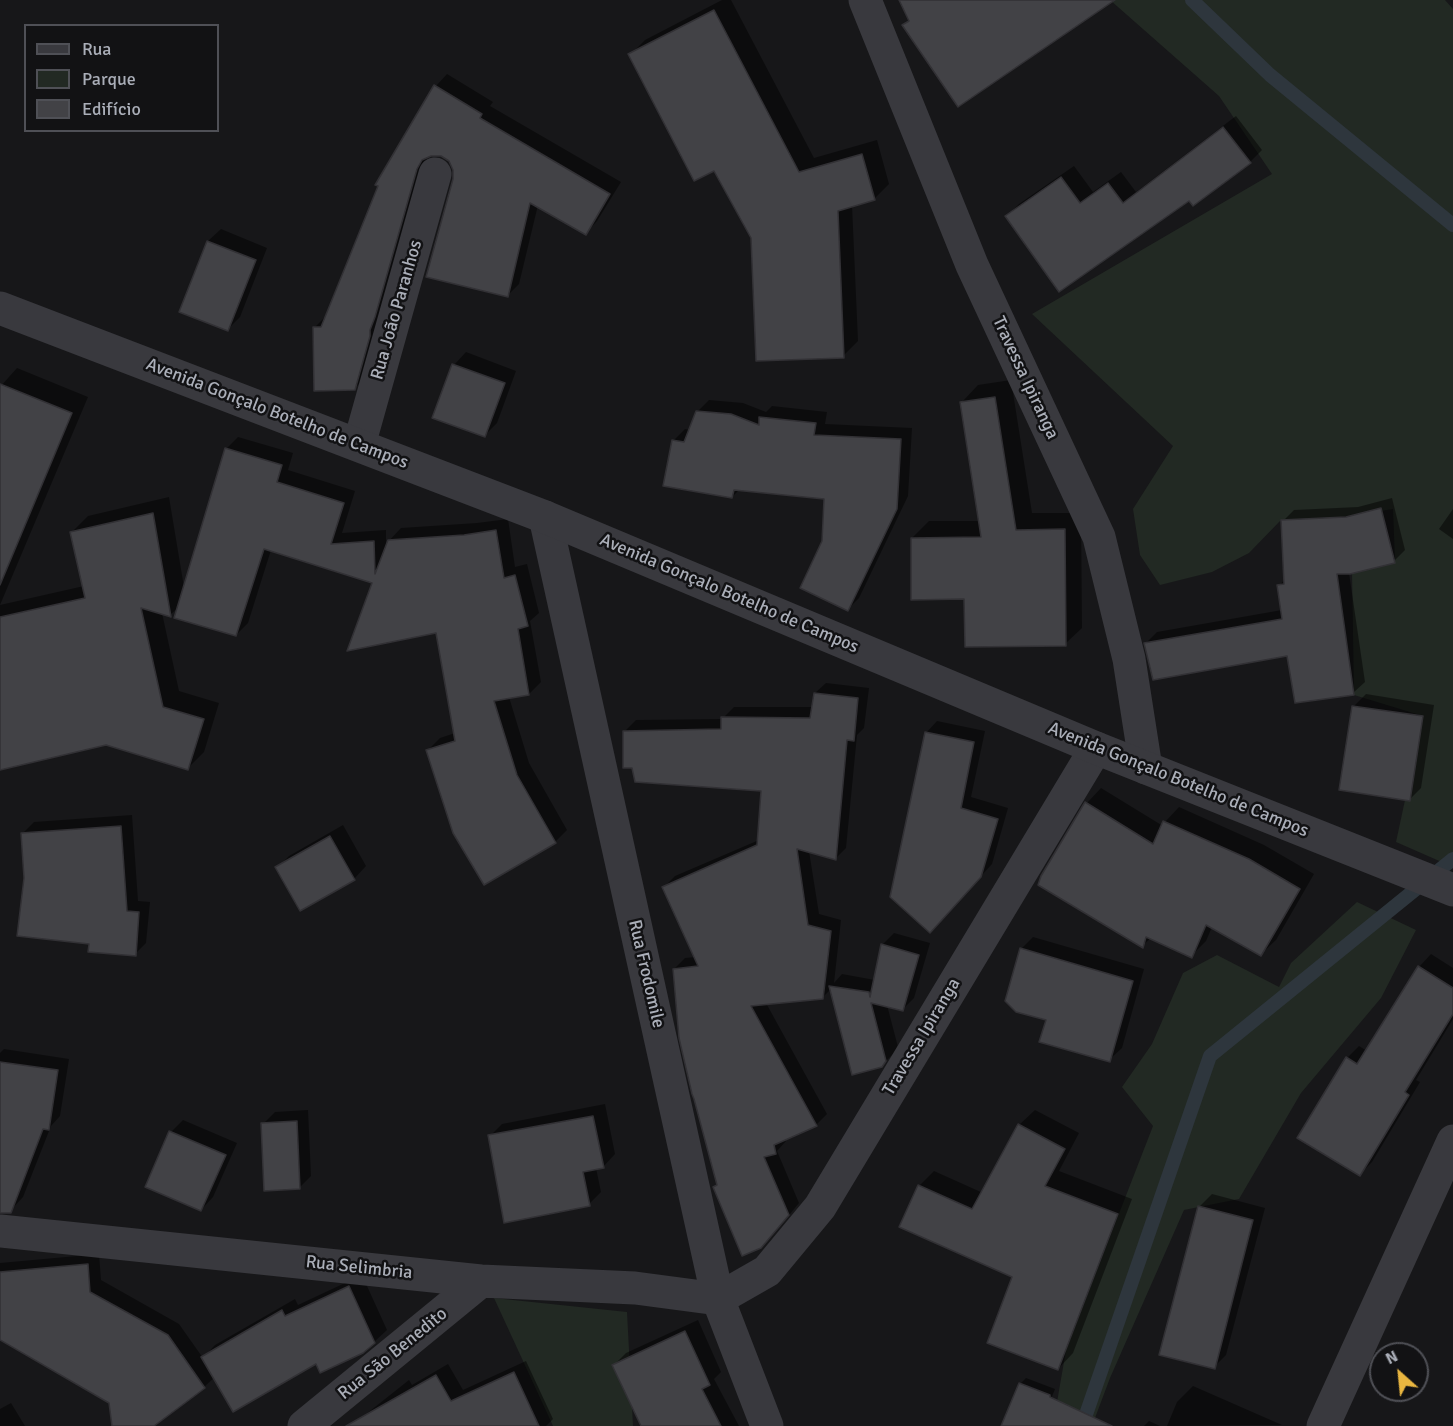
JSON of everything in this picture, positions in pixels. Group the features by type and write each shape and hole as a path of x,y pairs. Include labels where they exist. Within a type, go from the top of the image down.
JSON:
{"street":[{"name":"Travessa Ipiranga","path":"865,0 972,265 1099,537 1129,659 1146,768"},
{"name":"Rua João Paranhos","path":"359,446 435,174"},
{"name":"Avenida Gonçalo Botelho de Campos","path":"0,308 545,517 1096,748 1453,890"},
{"name":"Rua Frodomile","path":"545,517 718,1299 767,1426"},
{"name":"Travessa Ipiranga","path":"718,1299 767,1271 820,1207 1096,748"},
{"path":"1323,1426 1453,1141"},
{"name":"Rua Selimbria","path":"0,1231 482,1281 635,1288 718,1299"},
{"name":"Rua São Benedito","path":"304,1426 482,1281"}],"green space":[{"path":"1110,0 1445,0 1453,9 1453,867 1396,842 1423,716 1354,695 1352,573 1395,562 1393,509 1340,518 1281,520 1249,553 1212,572 1160,585 1140,555 1133,509 1173,446 1032,314 1272,174 1219,96"},
{"path":"1357,902 1416,930 1381,998 1301,1093 1239,1199 1184,1210 1110,1378 1092,1426 1047,1426 1056,1408 1066,1350 1153,1126 1122,1087 1152,1044 1183,973 1217,955 1279,987 1291,963"},
{"path":"494,1298 627,1312 633,1426 553,1426"}],"building":[{"path":"899,0 1115,0 958,107 902,25 909,21"},
{"path":"714,10 799,172 862,154 875,200 838,211 844,358 756,361 751,238 714,171 694,181 628,54"},
{"path":"434,85 482,114 480,118 610,194 586,235 530,203 508,297 426,277 453,179 453,170 449,161 441,156 431,156 422,160 417,169 370,330 355,390 314,391 313,327 321,327 378,186 375,185"},
{"path":"1223,127 1251,163 1193,206 1189,201 1059,292 1005,216 1061,177 1080,203 1108,183 1123,203"},
{"path":"207,241 256,260 228,331 179,312"},
{"path":"452,364 505,383 485,437 432,418"},
{"path":"0,384 72,413 0,585"},
{"path":"995,397 1016,530 1065,529 1066,646 965,647 964,599 911,600 911,538 981,537 960,402"},
{"path":"696,411 731,414 759,425 759,417 816,423 814,435 901,439 897,509 848,611 800,588 822,541 824,499 734,490 732,498 663,486 672,440 684,442"},
{"path":"225,448 282,465 277,482 344,503 331,544 374,541 375,574 388,540 464,535 496,530 504,578 515,575 528,626 518,629 529,695 494,701 517,775 556,843 484,885 453,833 426,750 455,741 436,633 347,651 372,583 264,549 236,636 174,618"},
{"path":"1381,508 1395,563 1350,574 1337,574 1354,695 1295,703 1287,656 1153,680 1144,643 1282,619 1277,585 1284,584 1281,520 1346,517"},
{"path":"153,513 171,617 141,608 163,707 204,719 188,770 106,745 0,770 0,617 85,598 70,532"},
{"path":"814,693 858,698 854,741 847,740 836,860 797,849 808,925 831,931 823,999 751,1006 817,1126 774,1145 776,1154 764,1157 789,1215 761,1248 742,1256 713,1187 717,1185 679,1038 673,969 698,966 662,887 757,845 761,791 635,782 632,768 623,768 623,731 721,729 721,717 810,718"},
{"path":"1352,706 1423,716 1410,801 1339,790"},
{"path":"925,732 974,742 961,808 998,819 981,877 930,933 890,897"},
{"path":"1085,802 1153,844 1163,821 1249,859 1300,889 1261,956 1206,925 1192,958 1146,937 1143,948 1038,885 1041,876"},
{"path":"121,826 127,911 139,912 136,956 88,952 89,944 17,936 24,878 21,833"},
{"path":"330,836 355,880 300,911 275,867"},
{"path":"881,944 919,955 903,1011 871,1003 886,1061 882,1067 852,1075 829,986 869,992 870,997"},
{"path":"1020,948 1133,981 1110,1062 1039,1042 1046,1020 1016,1012 1005,1001"},
{"path":"1418,966 1453,988 1453,1014 1405,1092 1409,1095 1360,1176 1297,1138 1346,1057 1357,1064"},
{"path":"0,1062 58,1070 49,1130 43,1129 11,1213 0,1213"},
{"path":"593,1116 604,1168 583,1172 590,1206 504,1223 488,1135"},
{"path":"297,1121 300,1189 264,1191 261,1123"},
{"path":"1018,1124 1065,1149 1045,1186 1118,1214 1058,1370 987,1343 1012,1277 899,1227 918,1185 972,1209"},
{"path":"169,1131 226,1155 201,1211 145,1187"},
{"path":"1198,1206 1253,1220 1215,1369 1159,1355"},
{"path":"88,1264 90,1292 168,1335 205,1388 154,1426 112,1426 109,1403 0,1340 0,1272"},
{"path":"349,1286 375,1343 363,1353 320,1373 316,1364 233,1412 201,1357 282,1310 285,1316"},
{"path":"685,1331 710,1385 702,1389 721,1426 641,1426 612,1365"},
{"path":"514,1372 539,1426 346,1426 436,1375 451,1401"},
{"path":"1019,1383 1050,1395 1112,1426 1001,1426"}],"waterway":[{"path":"1192,0 1270,75 1453,225"},
{"path":"1082,1426 1210,1056 1453,859"}]}
